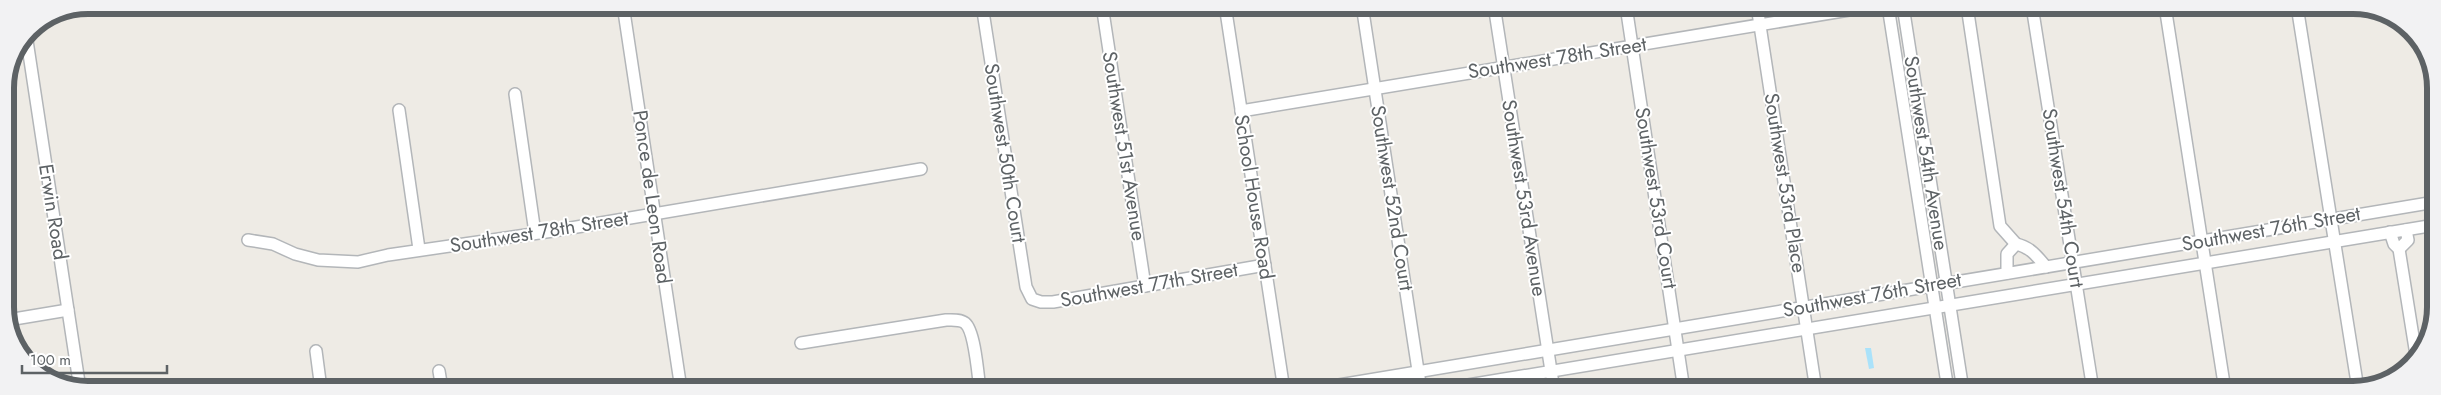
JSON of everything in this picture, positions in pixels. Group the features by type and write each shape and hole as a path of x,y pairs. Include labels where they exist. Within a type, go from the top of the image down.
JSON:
{"street":[{"name":"Ponce de Leon Road","path":"624,14 681,381"},
{"name":"Southwest 50th Court","path":"983,14 1026,287 1032,299"},
{"name":"Southwest 51st Avenue","path":"1103,14 1145,286"},
{"name":"School House Road","path":"1226,14 1283,381"},
{"name":"Southwest 52nd Court","path":"1363,14 1420,381"},
{"name":"Southwest 53rd Avenue","path":"1495,14 1552,381"},
{"name":"Southwest 53rd Court","path":"1627,14 1683,381"},
{"name":"Southwest 53rd Place","path":"1758,14 1815,381"},
{"name":"Southwest 78th Street","path":"1241,111 1823,14"},
{"name":"Southwest 54th Avenue","path":"1889,14 1946,381"},
{"name":"Southwest 54th Avenue","path":"1904,14 1962,381"},
{"path":"1968,14 2000,226 2016,244 2024,246 2036,254 2046,266"},
{"name":"Southwest 54th Court","path":"2033,14 2092,381"},
{"path":"2166,14 2224,381"},
{"path":"2298,14 2357,381"},
{"name":"Erwin Road","path":"28,44 79,381"},
{"path":"515,94 535,234"},
{"path":"399,110 419,250"},
{"name":"Southwest 78th Street","path":"248,240 273,244 306,257 339,262 365,261 419,250 535,234 921,169"},
{"name":"Southwest 76th Street","path":"1358,381 2427,203"},
{"name":"Southwest 76th Street","path":"1488,381 2427,226"},
{"path":"2399,249 2408,240 2406,230"},
{"path":"2390,232 2394,244 2399,249 2415,348"},
{"path":"2007,273 2007,254 2016,244"},
{"name":"Southwest 77th Street","path":"1032,299 1042,302 1053,302 1265,265"},
{"path":"15,319 68,310"},
{"path":"801,343 946,320 963,321 971,334 979,381"},
{"path":"316,351 320,381"},
{"path":"439,371 441,381"}],"water":[{"path":"1865,348 1871,348 1874,368 1869,369"}]}
